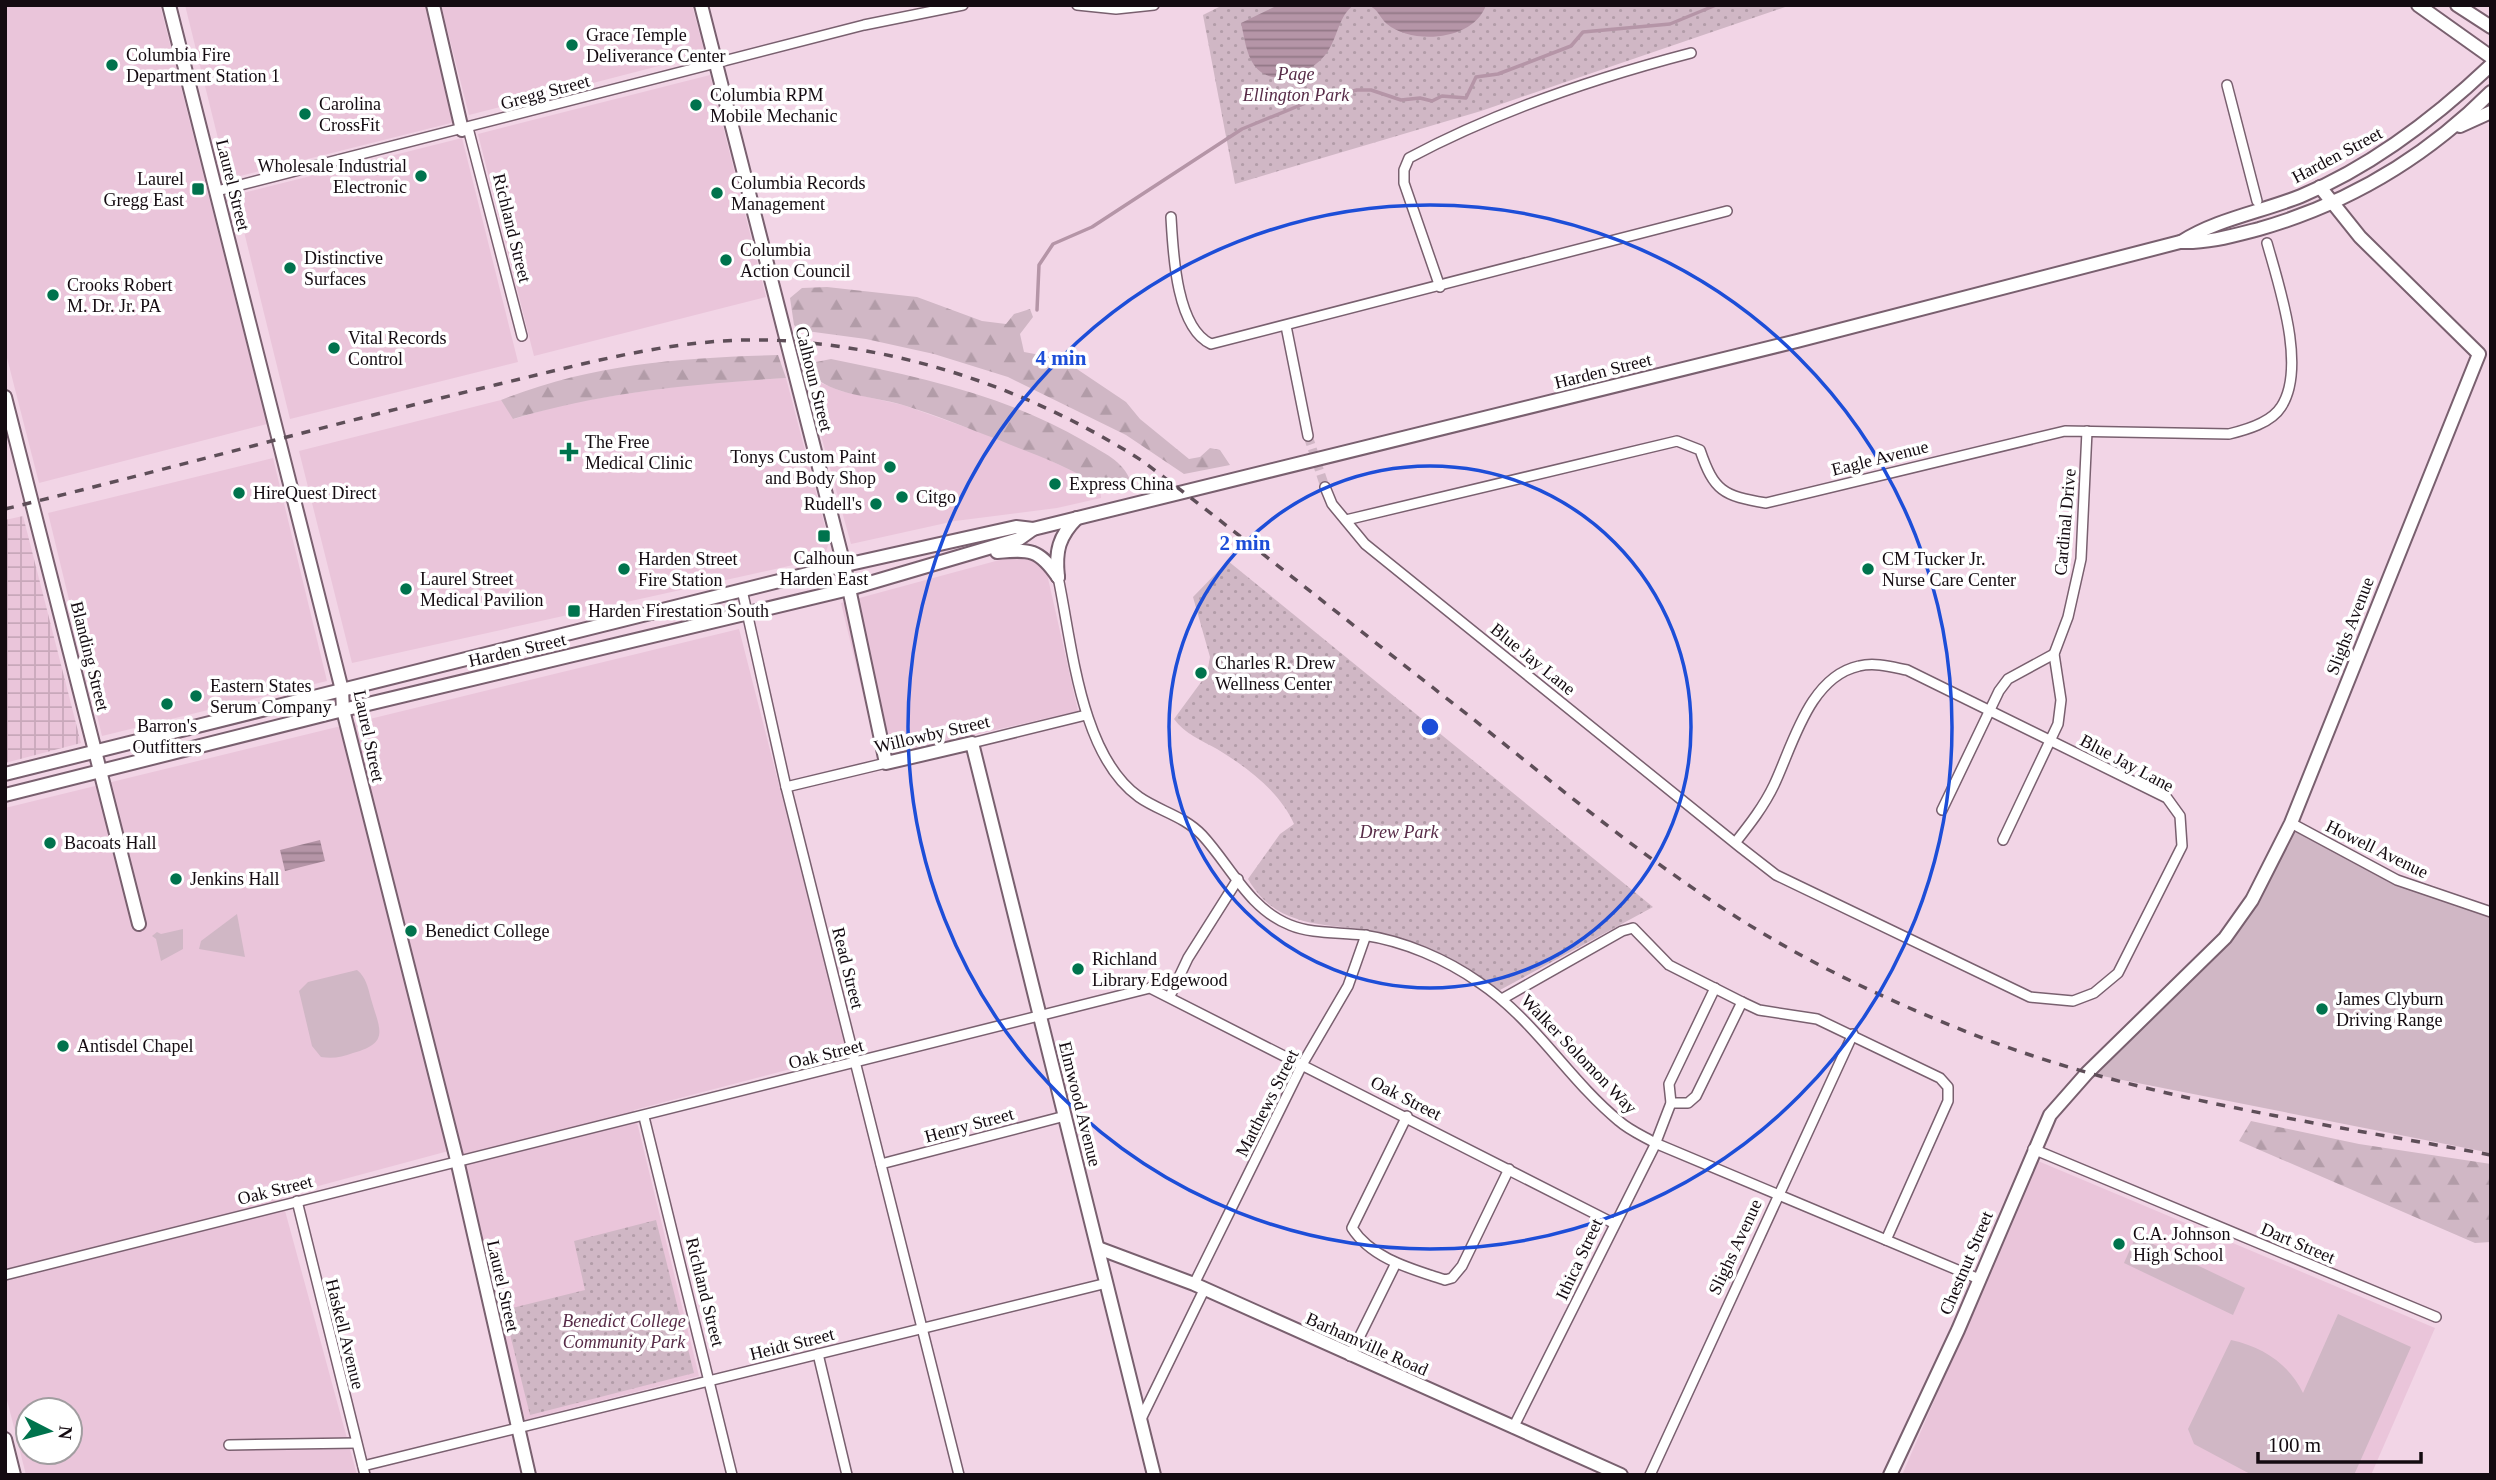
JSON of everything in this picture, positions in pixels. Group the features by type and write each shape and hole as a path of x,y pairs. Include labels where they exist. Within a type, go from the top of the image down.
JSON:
{"street":[{"name":"Laurel Street","path":"169,5 342,690 342,709 457,1160 529,1475"},
{"name":"Richland Street","path":"433,5 522,335"},
{"name":"Calhoun Street","path":"701,5 844,565 886,763"},
{"name":"Gregg Street","path":"217,191 465,129 715,62 864,25 962,5"},
{"path":"1077,5 1116,9 1154,5"},
{"path":"2418,5 2491,57"},
{"path":"2457,5 2491,27"},
{"path":"1440,287 1404,183 1404,170 1409,158 1485,122 1633,68 1691,53"},
{"name":"Harden Street","path":"5,774 844,565 1016,527 1033,529 1809,338 2180,242 2200,230 2265,210 2320,187 2386,150 2418,127 2491,65"},
{"path":"2227,85 2256,199"},
{"name":"Harden Street","path":"2180,242 2202,243 2333,203 2394,170 2447,132 2491,92"},
{"path":"2447,132 2491,113"},
{"name":"Slighs Avenue","path":"2087,1073 2225,938 2252,900 2291,823 2479,354 2405,284 2320,187"},
{"path":"1171,217 1186,318 1198,338 1211,344 1727,211"},
{"name":"Eagle Avenue","path":"1346,520 1677,441 1700,450 1711,481 1728,494 1766,503 2065,431 2229,434 2251,429 2280,410 2291,387 2292,356 2267,243"},
{"path":"1286,326 1308,436"},
{"name":"Blanding Street","path":"5,397 139,924"},
{"name":"Cardinal Drive","path":"2003,840 2051,740 2062,710 2054,654 2068,617 2081,559 2087,430"},
{"name":"Blue Jay Lane","path":"1325,487 1332,504 1366,544 1735,843 1776,875 2030,996 2073,1001 2094,993 2118,973 2182,846 2180,816 2167,798 1907,670 1882,665 1858,666 1837,676 1800,723 1773,787 1735,843"},
{"path":"1058,577 1056,552 1059,541 1077,518"},
{"name":"Harden Street","path":"5,795 342,709 849,589 1019,539 1033,529"},
{"path":"969,554 1030,551 1044,558 1058,577"},
{"name":"Walker Solomon Way","path":"1058,577 1086,715 1103,752 1120,778 1139,797 1177,815 1200,832 1253,900 1291,926 1366,935 1402,944 1443,961 1515,1009 1620,1123 1655,1143 1979,1279"},
{"name":"Read Street","path":"742,590 786,787 959,1475"},
{"path":"1942,810 2007,680 2054,654"},
{"name":"Willowby Street","path":"786,787 1086,715"},
{"name":"Elmwood Avenue","path":"972,743 1154,1475"},
{"name":"Howell Avenue","path":"2291,823 2397,880 2491,912"},
{"path":"1170,996 1188,958 1238,879"},
{"path":"1502,999 1622,931 1633,928 1669,965 1742,1002 1759,1010 1816,1019 1853,1034 1940,1078 1948,1087 1948,1101 1886,1240"},
{"name":"Matthews Street","path":"1140,1419 1303,1063 1348,986 1366,935"},
{"name":"Oak Street","path":"5,1275 457,1160 644,1117 1150,988 1303,1063 1613,1223"},
{"name":"Ithica Street","path":"1513,1428 1655,1143 1671,1103 1669,1084 1715,988"},
{"path":"1671,1103 1688,1103 1696,1096 1742,1002"},
{"name":"Slighs Avenue","path":"1650,1475 1853,1034"},
{"name":"Chestnut Street","path":"1890,1475 1979,1279 2033,1149 2050,1115 2087,1073"},
{"name":"Henry Street","path":"881,1164 1065,1116"},
{"path":"1407,1116 1352,1228 1359,1240 1396,1263 1445,1280 1452,1278 1462,1266 1509,1169"},
{"name":"Richland Street","path":"644,1117 732,1475"},
{"name":"Dart Street","path":"2033,1149 2435,1317"},
{"name":"Haskell Avenue","path":"296,1201 364,1471"},
{"name":"Barhamville Road","path":"1098,1248 1199,1287 1621,1475"},
{"path":"1350,1356 1396,1263"},
{"name":"Heidt Street","path":"364,1471 517,1428 1107,1283"},
{"path":"818,1354 847,1475"},
{"path":"5,1440 14,1475"},
{"path":"229,1445 356,1443"}],"shaded area":[{"path":"5,5 160,5 267,424 39,483 5,350"},
{"path":"185,5 427,5 455,122 228,179"},
{"path":"441,5 692,5 705,54 469,115"},
{"path":"1278,5 1354,5 1345,14 1322,59 1303,72 1282,78 1262,73 1251,61 1241,23"},
{"path":"1368,5 1486,5 1479,17 1469,26 1441,36 1426,37 1398,31"},
{"path":"710,75 766,297 534,356 478,134"},
{"path":"462,138 518,362 290,419 235,195"},
{"path":"786,378 829,542 820,559 352,663 299,451 501,400 514,419 564,404 624,394 695,384"},
{"path":"821,383 841,391 903,405 1024,448 1085,477 1100,488 1101,498 1057,508 955,521 851,544 814,410"},
{"path":"273,458 327,681 102,736 48,513"},
{"path":"23,516 81,743 5,763 5,520"},
{"path":"1025,553 1045,565 1078,711 878,757 841,603"},
{"name":"Benedict College","path":"739,629 848,1054 634,1110 699,1376 525,1420 456,1149 281,1196 357,1475 26,1475 24,1466 84,1466 84,1396 14,1396 14,1428 5,1392 5,808"},
{"path":"320,840 325,861 285,871 280,850"},
{"name":"C.A. Johnson High School","path":"2038,1161 2435,1328 2371,1475 1902,1475"}],"green space":[{"name":"Page Ellington Park","path":"1223,5 1791,5 1481,111 1235,184 1203,15"},
{"path":"827,287 917,297 982,321 1006,324 1014,314 1030,309 1033,317 1020,334 1024,352 1062,359 1126,402 1140,419 1189,459 1200,457 1210,448 1220,450 1230,465 1184,474 1126,435 1008,377 934,354 866,339 799,330 794,325 790,298 802,288"},
{"path":"778,355 786,378 683,386 614,396 513,419 501,400 604,370 706,358"},
{"path":"831,359 929,381 1024,411 1105,453 1123,468 1131,482 1128,487 1100,488 1064,467 939,417 830,387 809,373 816,362"},
{"name":"Drew Park","path":"1228,561 1653,907 1500,990 1448,958 1419,945 1390,935 1293,918 1261,897 1248,879 1280,834 1294,824 1280,801 1251,772 1188,733 1174,719 1207,674 1210,657 1193,597"},
{"name":"James Clyburn Driving Range","path":"2291,823 2397,880 2491,912 2491,1153 2087,1073 2228,934"},
{"path":"237,914 245,957 199,949 201,941"},
{"path":"183,929 183,949 161,961 156,939 152,936 157,932 161,934"},
{"path":"357,970 366,983 377,1019 377,1040 365,1049 349,1054 333,1058 321,1057 312,1046 299,991 308,982"},
{"path":"2251,1121 2359,1144 2491,1164 2491,1242 2475,1243 2239,1141"},
{"name":"Benedict College Community Park","path":"656,1220 694,1373 530,1415 504,1310 585,1290 574,1241"},
{"path":"2136,1236 2245,1288 2233,1315 2124,1263"},
{"path":"2338,1314 2411,1347 2354,1475 2252,1475 2194,1444 2188,1429 2231,1340 2254,1347 2274,1358 2290,1373 2303,1393"}],"waterway":[{"path":"1037,310 1039,265 1053,244 1092,227 1242,129 1308,102 1357,90 1371,90 1401,100 1420,98 1432,101 1442,96 1466,98 1476,77 1498,74 1571,46 1583,32 1670,24 1716,5"}],"tunnel":[{"path":"1308,436 1325,487"}],"railway":[{"path":"5,509 434,400 604,359 676,346 750,340 788,341 882,354 928,365 973,379 1061,415 1144,462 1663,867 1745,923 1836,973 1985,1039 2109,1078 2235,1108 2491,1155"}],"place":[{"name":"Grace Temple Deliverance Center","path":"572,45"},
{"name":"Columbia Fire Department Station 1","path":"112,65"},
{"name":"Columbia RPM Mobile Mechanic","path":"696,105"},
{"name":"Carolina CrossFit","path":"305,114"},
{"name":"Wholesale Industrial Electronic","path":"421,176"},
{"name":"Laurel Gregg East","path":"198,189"},
{"name":"Columbia Records Management","path":"717,193"},
{"name":"Columbia Action Council","path":"726,260"},
{"name":"Distinctive Surfaces","path":"290,268"},
{"name":"Crooks Robert M. Dr. Jr. PA","path":"53,295"},
{"name":"Vital Records Control","path":"334,348"},
{"name":"The Free Medical Clinic","path":"569,452"},
{"name":"Tonys Custom Paint and Body Shop","path":"890,467"},
{"name":"Express China","path":"1055,484"},
{"name":"HireQuest Direct","path":"239,493"},
{"name":"Citgo","path":"902,497"},
{"name":"Rudell's","path":"876,504"},
{"name":"Calhoun Harden East","path":"824,536"},
{"name":"Harden Street Fire Station","path":"624,569"},
{"name":"CM Tucker Jr. Nurse Care Center","path":"1868,569"},
{"name":"Laurel Street Medical Pavilion","path":"406,589"},
{"name":"Harden Firestation South","path":"574,611"},
{"name":"Charles R. Drew Wellness Center","path":"1201,673"},
{"name":"Eastern States Serum Company","path":"196,696"},
{"name":"Barron's Outfitters","path":"167,704"},
{"name":"Bacoats Hall","path":"50,843"},
{"name":"Jenkins Hall","path":"176,879"},
{"name":"Benedict College","path":"411,931"},
{"name":"Richland Library Edgewood","path":"1078,969"},
{"name":"James Clyburn Driving Range","path":"2322,1009"},
{"name":"Antisdel Chapel","path":"63,1046"},
{"name":"C.A. Johnson High School","path":"2119,1244"}]}
